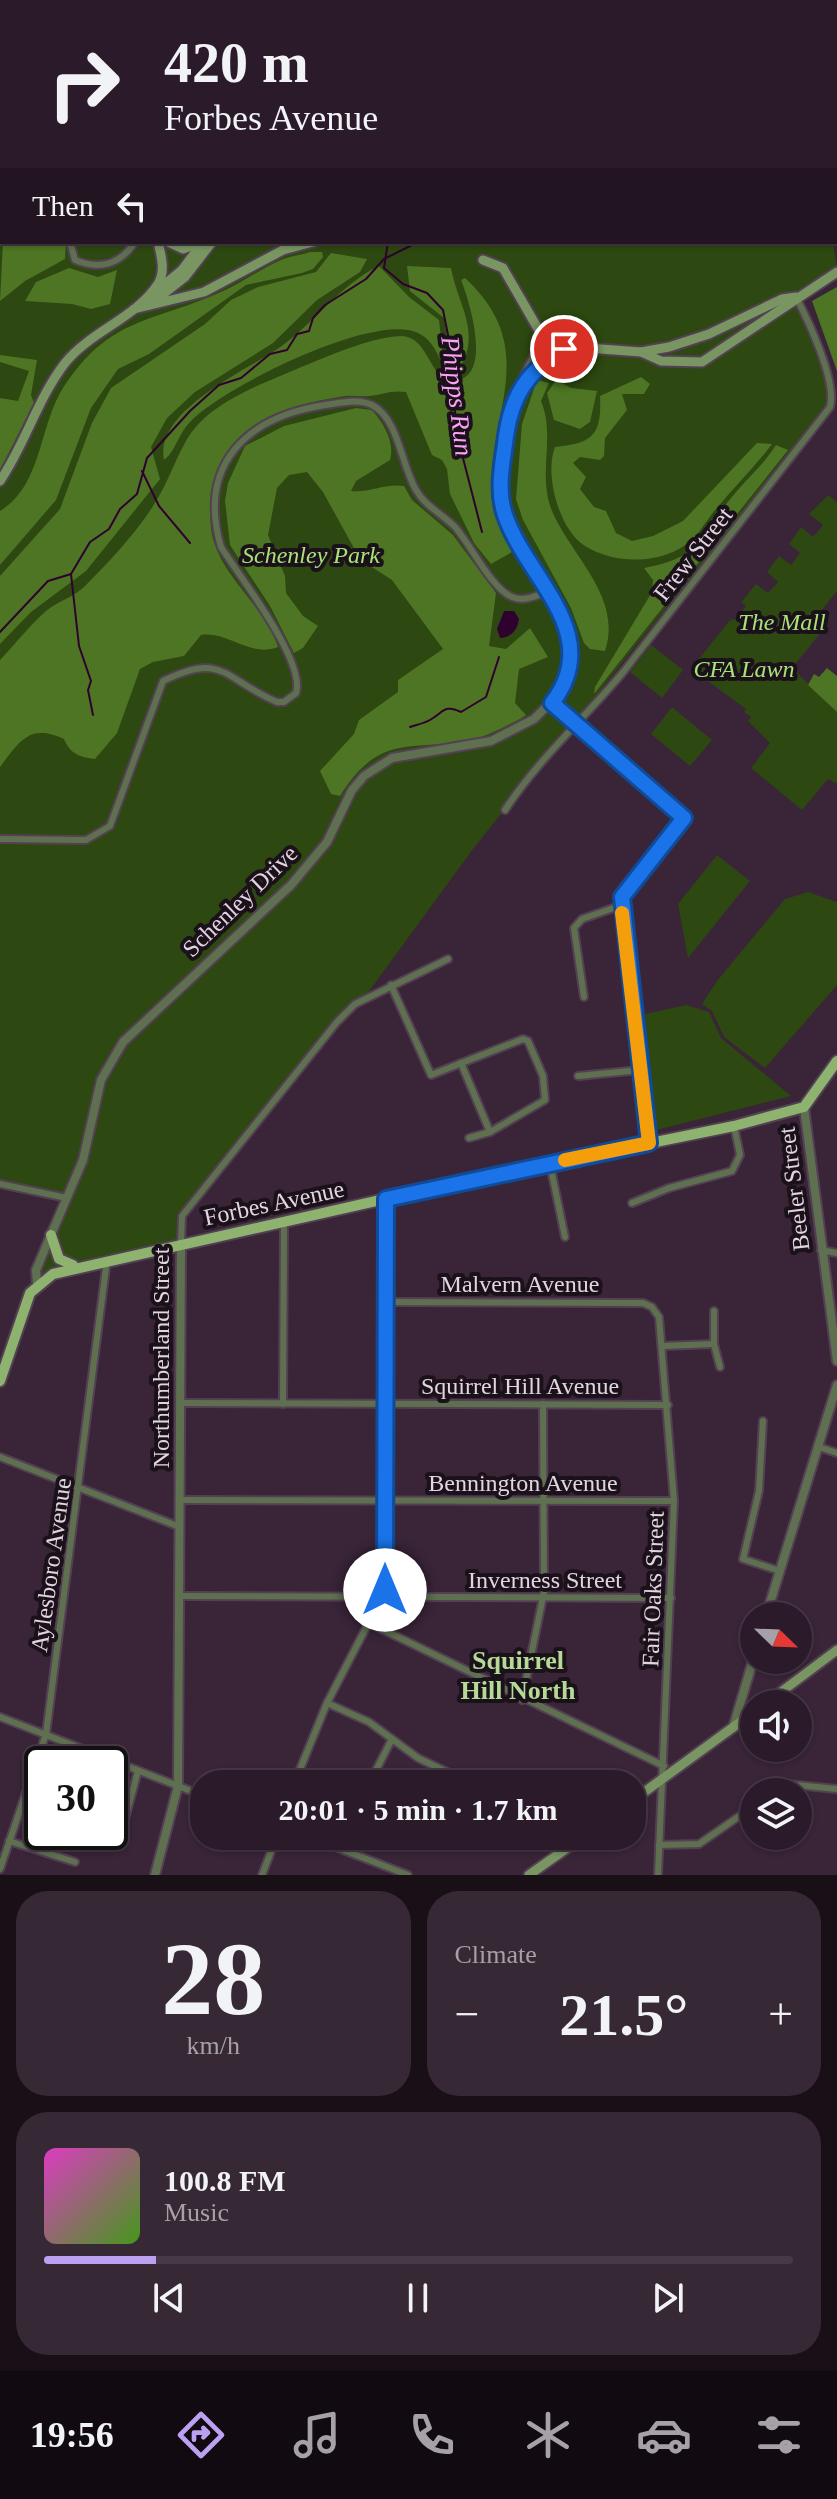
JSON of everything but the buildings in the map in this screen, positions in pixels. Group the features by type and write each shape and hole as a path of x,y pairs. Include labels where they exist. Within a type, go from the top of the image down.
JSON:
{"main road":[{"path":"144,303 161,276 158,244"},
{"path":"174,244 188,249 199,244"},
{"path":"144,303 182,270 202,244"},
{"path":"0,481 20,452 65,364 102,329 185,277 210,244"},
{"path":"144,303 204,292 286,246"},
{"path":"483,260 495,263 511,277 543,338 560,346 641,352 661,361 702,362 776,316 796,297 837,272"},
{"path":"641,352 709,334 782,299 796,297"},
{"path":"804,1107 837,1061"},
{"name":"Forbes Avenue","path":"37,1284 53,1274 107,1260 734,1126 804,1107"},
{"path":"51,1235 59,1259 79,1267"},
{"path":"0,1381 25,1304 37,1284"},
{"path":"784,1690 837,1650"},
{"path":"646,1791 740,1723"},
{"path":"529,1875 562,1850"}],"street":[{"path":"71,244 75,260 92,267 109,264 127,254 134,244"},
{"name":"Frew Street","path":"505,810 577,722 624,671 830,407 834,391 832,382 796,297"},
{"path":"543,338 520,385 508,425 502,503 509,524 564,620 571,649 565,683 552,703 684,818 622,897 649,1143"},
{"path":"520,385 545,360 573,346"},
{"path":"0,839 86,840 110,826 163,681 193,666 219,669 277,702 284,702 296,693 295,670 266,617 221,547 216,512 219,476 235,444 273,422 315,407 355,401 370,403 384,413 421,498 465,538 500,589 513,598 527,599 547,592"},
{"name":"Schenley Drive","path":"37,1284 35,1274 89,1141 101,1080 123,1042 160,1003 291,885 327,842 352,790 364,776 392,758 491,741 534,719 552,703"},
{"path":"584,997 574,928 582,919 622,905"},
{"name":"Northumberland Street","path":"155,1875 178,1786 182,1216 329,1031 355,1004 448,959"},
{"path":"391,985 428,1072 436,1074 523,1039 528,1041 543,1076 545,1100 490,1132 469,1138"},
{"path":"461,1063 490,1132"},
{"path":"578,1076 640,1070"},
{"name":"Beeler Street","path":"804,1107 821,1250 833,1302 837,1361"},
{"path":"632,1203 669,1188 732,1171 740,1155 734,1126"},
{"path":"550,1164 565,1237"},
{"path":"0,1184 67,1198"},
{"path":"383,1630 386,1199"},
{"path":"283,1404 284,1222"},
{"path":"821,1250 837,1253"},
{"name":"Aylesboro Avenue","path":"0,1869 46,1734 107,1260"},
{"name":"Malvern Avenue","path":"386,1302 643,1303 652,1307"},
{"name":"Fair Oaks Street","path":"652,1307 659,1317 674,1501 658,1875"},
{"path":"714,1311 714,1344 720,1367"},
{"path":"662,1346 714,1344"},
{"path":"770,1602 836,1391"},
{"name":"Squirrel Hill Avenue","path":"180,1403 668,1405"},
{"path":"522,1700 543,1598 543,1404"},
{"path":"763,1421 759,1491 743,1559 780,1571"},
{"path":"819,1447 837,1453"},
{"path":"0,1457 180,1527"},
{"name":"Bennington Avenue","path":"180,1500 674,1501"},
{"name":"Inverness Street","path":"179,1596 671,1598"},
{"path":"300,1770 327,1703 382,1597"},
{"path":"367,1622 522,1700 664,1766"},
{"path":"733,1728 749,1674"},
{"path":"327,1703 369,1722 418,1758 443,1770"},
{"path":"0,1717 190,1791"},
{"path":"376,1770 392,1739"},
{"path":"128,1808 138,1771"},
{"path":"812,1787 837,1789"},
{"path":"659,1845 699,1844 740,1816"},
{"path":"9,1841 75,1862"},
{"path":"262,1875 272,1850"},
{"path":"344,1850 408,1875"},
{"path":"375,1875 380,1864"}],"green space":[{"name":"Schenley Park","path":"0,244 833,244 837,268 797,297 829,373 833,400 473,849 359,1005 329,1032 182,1216 181,1243 63,1270 37,1284 35,1274 67,1198 0,1184"},
{"path":"3,244 66,244 65,259 25,281 0,301"},
{"path":"322,252 323,257 313,269 246,285 149,354 118,369 91,408 56,500 0,565 0,511 24,487 55,403 80,364 115,334 221,292 281,260"},
{"path":"331,253 367,259 360,272 317,300 273,343 195,392 167,418 151,447 160,479 86,571 31,612 0,644 0,576 60,509 92,423 111,388 205,324 231,300 258,287 316,272"},
{"path":"379,266 409,297 439,320 444,366 431,343 418,333 397,329 336,343 266,373 208,407 187,425 164,460 165,441 174,424 189,408 208,392 283,345 353,283"},
{"path":"407,266 451,268 468,329 467,353 461,366 450,357 444,318 410,291"},
{"path":"69,268 98,277 117,270 110,304 91,309 72,304 25,301 36,282"},
{"path":"465,278 489,305 502,332 506,385 492,470 492,501 497,521 512,552 491,564 474,543 450,494 447,469 442,460 432,455 406,392 345,396 281,412 262,420 231,447 220,465 211,514 212,535 220,556 264,619 278,647 258,649 220,637 201,635 184,656 153,662 140,669 117,733 95,759 76,754 64,739 42,733 26,737 0,767 0,660 46,611 86,585 130,537 158,498 186,441 204,418 228,401 267,381 387,337 411,338 441,376 448,380 458,380 468,375 476,351 473,319 461,280"},
{"path":"837,287 837,371 812,301"},
{"path":"0,355 37,360 31,395 34,403 0,470 0,398 18,401 29,371 0,362"},
{"path":"641,377 650,384 644,394 622,394 627,410 605,438 604,456 600,460 580,457 573,463 586,477 580,489 594,507 606,511 616,533 632,541 653,536 683,521 757,443 772,444 691,541 668,554 632,560 596,552 576,538 561,515 551,472 555,447 586,440 596,429 600,396"},
{"path":"537,380 549,383 541,401 547,428 548,497 560,528 601,595 609,631 605,651 590,649 584,643 571,608 523,520 516,499 522,424"},
{"path":"556,380 571,388 597,391 590,422 580,429 554,420 547,393"},
{"path":"356,408 372,410 376,415 387,434 391,453 390,460 356,481 351,491 404,486 412,500 453,535 496,593 489,646 506,649 530,628 548,657 519,669 515,703 526,715 474,739 400,748 384,753 355,775 340,796 331,794 320,771 354,734 359,720 398,692 398,680 443,649 392,580 367,564 355,550 323,492 307,472 289,475 277,488 268,535 285,576 286,593 303,616 318,626 303,648 294,653 270,606 230,545 225,501 228,483 245,446 284,426"},
{"path":"776,445 788,450 594,694 595,687 652,592 653,580 644,568 678,558 698,543"},
{"path":"828,495 837,502 837,591 813,621 823,630 792,668 837,712 837,784 828,779 802,810 751,768 770,743 748,721 751,717 744,712 746,709 691,669 730,620 736,619 746,606 741,602 756,584 768,593 778,582 767,572 779,556 791,565 800,553 789,544 801,527 813,537 823,525 809,514"},
{"path":"651,645 683,670 662,698 630,672"},
{"path":"827,668 837,676 837,712 808,685 814,674 819,677"},
{"path":"672,707 712,740 690,766 651,734"},
{"path":"717,855 750,881 688,958 678,904"},
{"path":"808,892 837,902 837,985 765,1068 724,1037 712,1011 702,1004 717,981 785,899"},
{"path":"686,1005 709,1012 721,1038 791,1096 656,1130 645,1014"}],"shaded area":[{"path":"504,611 514,611 519,619 513,633 500,638 497,629"}],"waterway":[{"name":"Phipps Run","path":"388,244 384,268 403,284 427,293 443,310 458,385 454,423 482,532"},
{"path":"0,632 48,581 71,574 90,542 109,529 120,509 137,494 147,458 190,411 219,385 241,378 270,354 287,350 297,334 309,331 313,318 325,305 366,279 384,259 414,244"},
{"path":"142,471 159,506 190,543"},
{"path":"71,574 79,646 91,681 88,690 93,715"},
{"path":"410,727 428,721 447,709 461,712 486,697 499,657"}],"slow traffic":[{"path":"565,1160 649,1143 622,913"}],"district":[{"name":"Squirrel Hill North","path":"518,1675"}],"route":[{"path":"385,1590 386,1199 649,1143 622,897 684,818 552,703 565,683 569,668 571,649 568,628 509,524 502,503 500,483 516,393 545,360 564,349"}],"park label":[{"name":"The Mall","path":"782,622"},
{"name":"CFA Lawn","path":"744,669"}]}
